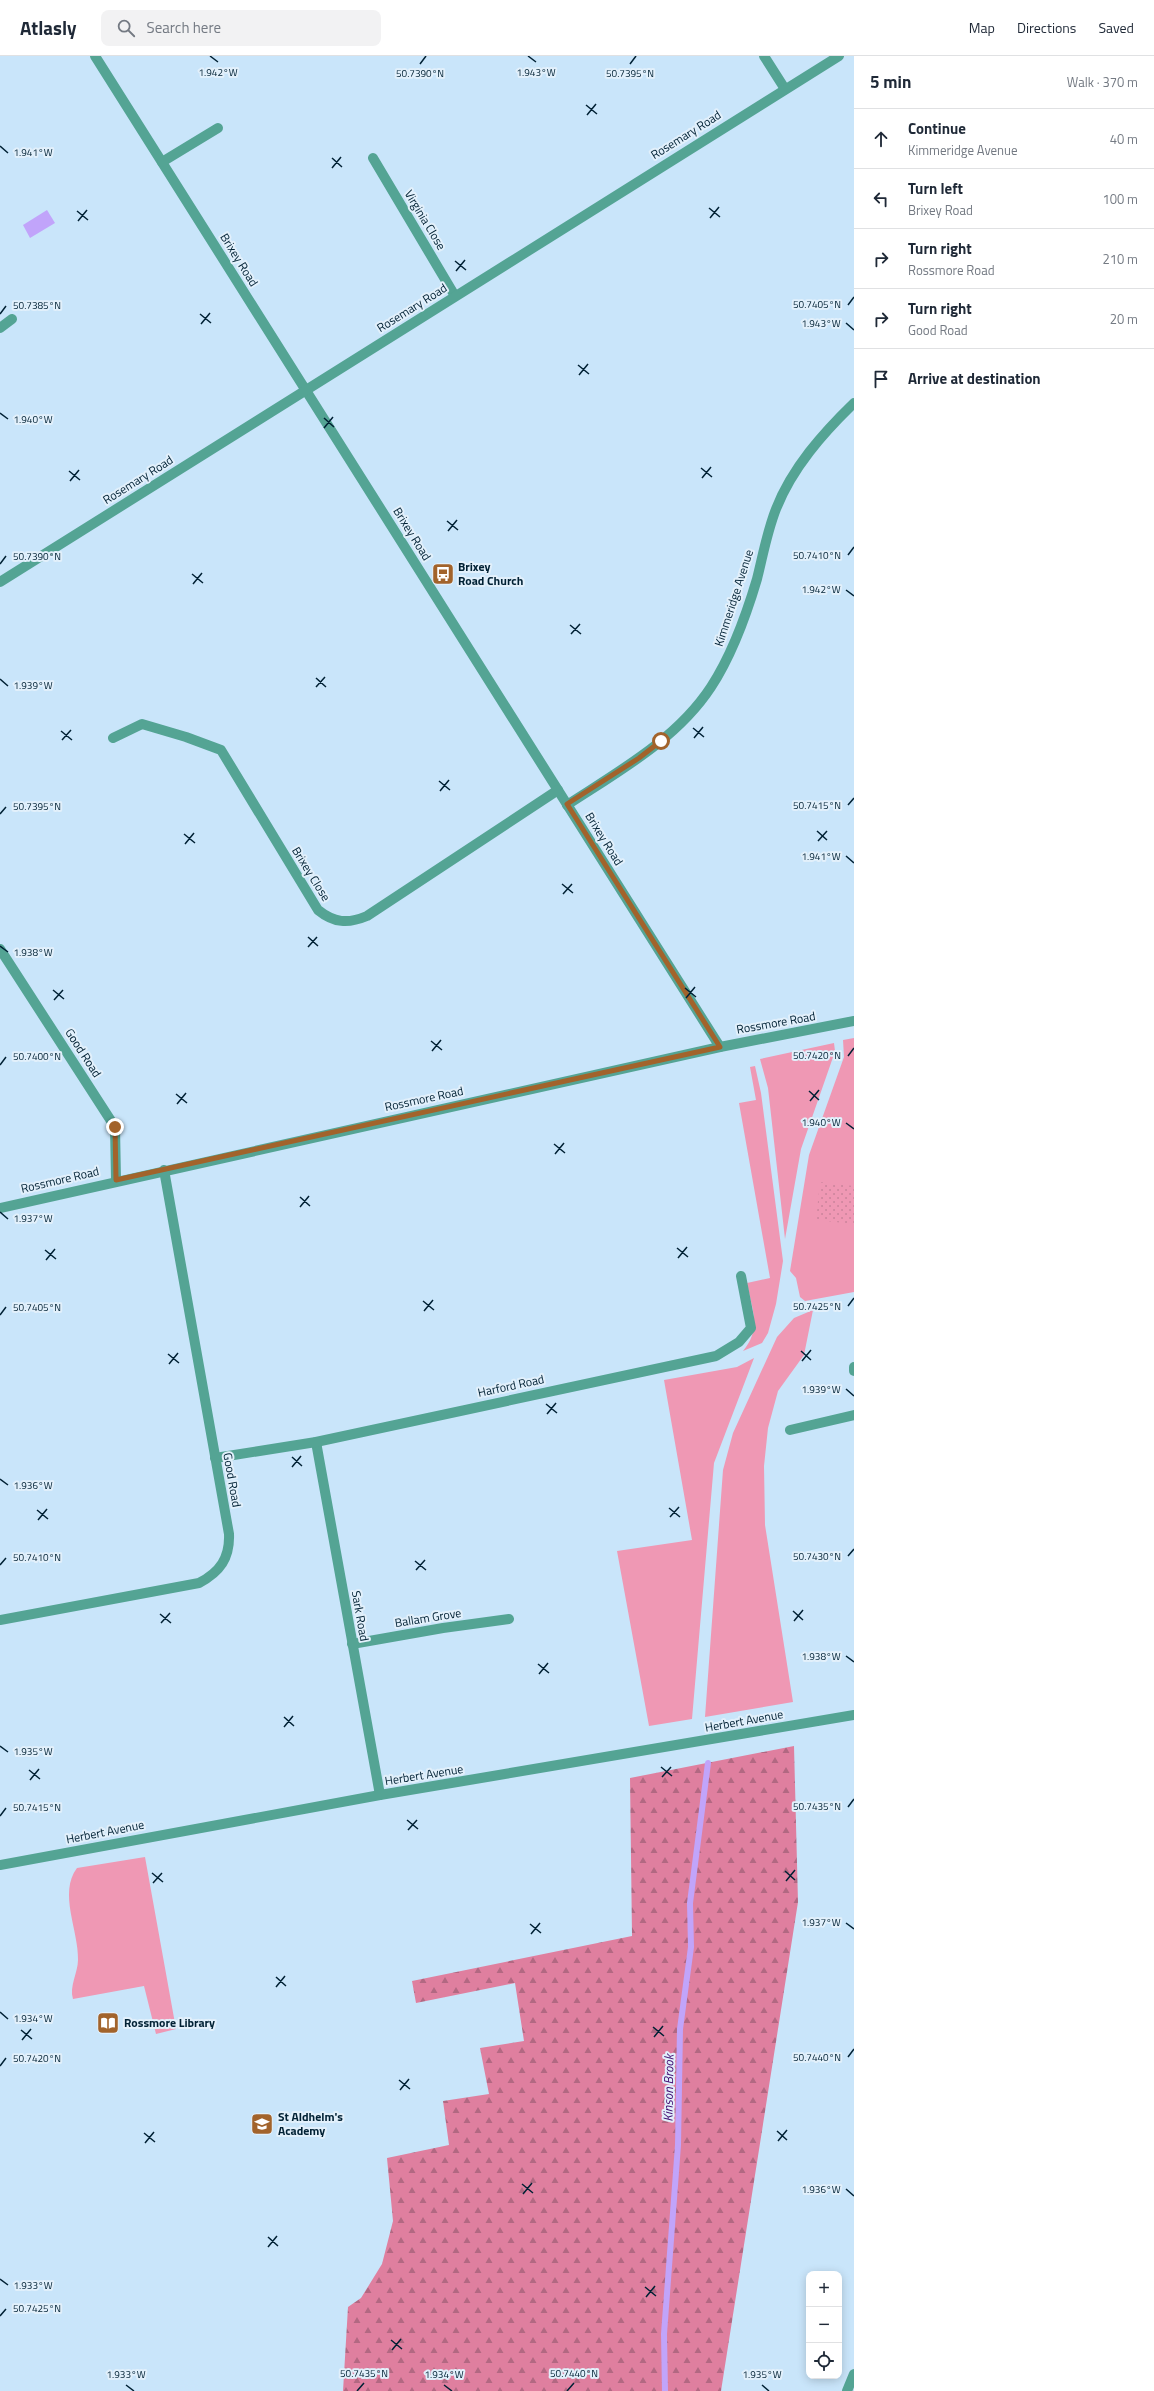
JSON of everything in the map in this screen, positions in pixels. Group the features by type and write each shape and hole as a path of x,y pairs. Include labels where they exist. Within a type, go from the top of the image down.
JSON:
{"street":[{"path":"764,56 785,89"},
{"name":"Rosemary Road","path":"0,582 839,56"},
{"name":"Brixey Road","path":"98,57 162,162 720,1047"},
{"path":"162,162 218,128"},
{"name":"Virginia Close","path":"373,158 455,296"},
{"path":"0,328 12,319"},
{"name":"Kimmeridge Avenue","path":"567,804 639,758 661,741 696,706 711,688 734,644 756,580 770,527 789,482 810,452 854,403"},
{"name":"Brixey Close","path":"113,738 142,724 186,737 221,750 315,906 326,916 346,922 367,916 558,790"},
{"name":"Good Road","path":"0,949 115,1127 116,1180"},
{"name":"Rossmore Road","path":"0,1208 116,1180 720,1047 854,1021"},
{"name":"Good Road","path":"0,1620 199,1583 216,1572 224,1563 229,1546 164,1170"},
{"name":"Harford Road","path":"215,1458 316,1442 716,1356 739,1342 751,1328 741,1276"},
{"path":"790,1430 854,1415"},
{"name":"Sark Road","path":"316,1442 380,1795"},
{"name":"Ballam Grove","path":"352,1644 443,1628 509,1620"},
{"name":"Herbert Avenue","path":"0,1865 380,1795 854,1715"},
{"path":"847,2391 854,2374"}],"shaded area":[{"path":"47,210 55,223 30,238 23,225"},
{"path":"854,1038 854,1292 805,1301 800,1297 796,1278 790,1271 809,1155 844,1057 843,1040"},
{"path":"834,1043 835,1051 801,1149 785,1239 768,1088 760,1059"},
{"path":"755,1066 761,1093 783,1261 776,1304 768,1333 762,1343 743,1351 749,1343 754,1326 753,1310 747,1283 770,1278 739,1103 756,1100 750,1067"},
{"path":"820,1182 854,1186 854,1224 816,1220"},
{"path":"813,1310 804,1355 778,1391 768,1428 764,1466 765,1525 793,1702 705,1717 723,1470 733,1433 777,1337 794,1318"},
{"path":"754,1358 714,1463 692,1719 649,1726 617,1551 692,1540 664,1380 737,1367"},
{"path":"145,1857 176,2029 156,2034 144,1986 73,1999 72,1994 78,1960 76,1937 69,1900 69,1889 77,1868"}],"green space":[{"path":"794,1746 798,1902 721,2391 343,2391 348,2307 361,2298 382,2264 393,2221 387,2158 449,2145 443,2101 489,2094 480,2048 524,2041 515,1983 416,2003 412,1981 632,1936 630,1778"}],"waterway":[{"name":"Kinson Brook","path":"665,2391 664,2334 678,2145 680,2029 691,1947 690,1903 708,1763"}],"place":[{"name":"Brixey Road Church","path":"443,574"},
{"name":"Rossmore Library","path":"108,2023"},
{"name":"St Aldhelm's Academy","path":"262,2124"}],"route":[{"path":"115,1127 117,1151 116,1180 720,1047 567,804 639,758 661,741"}]}
